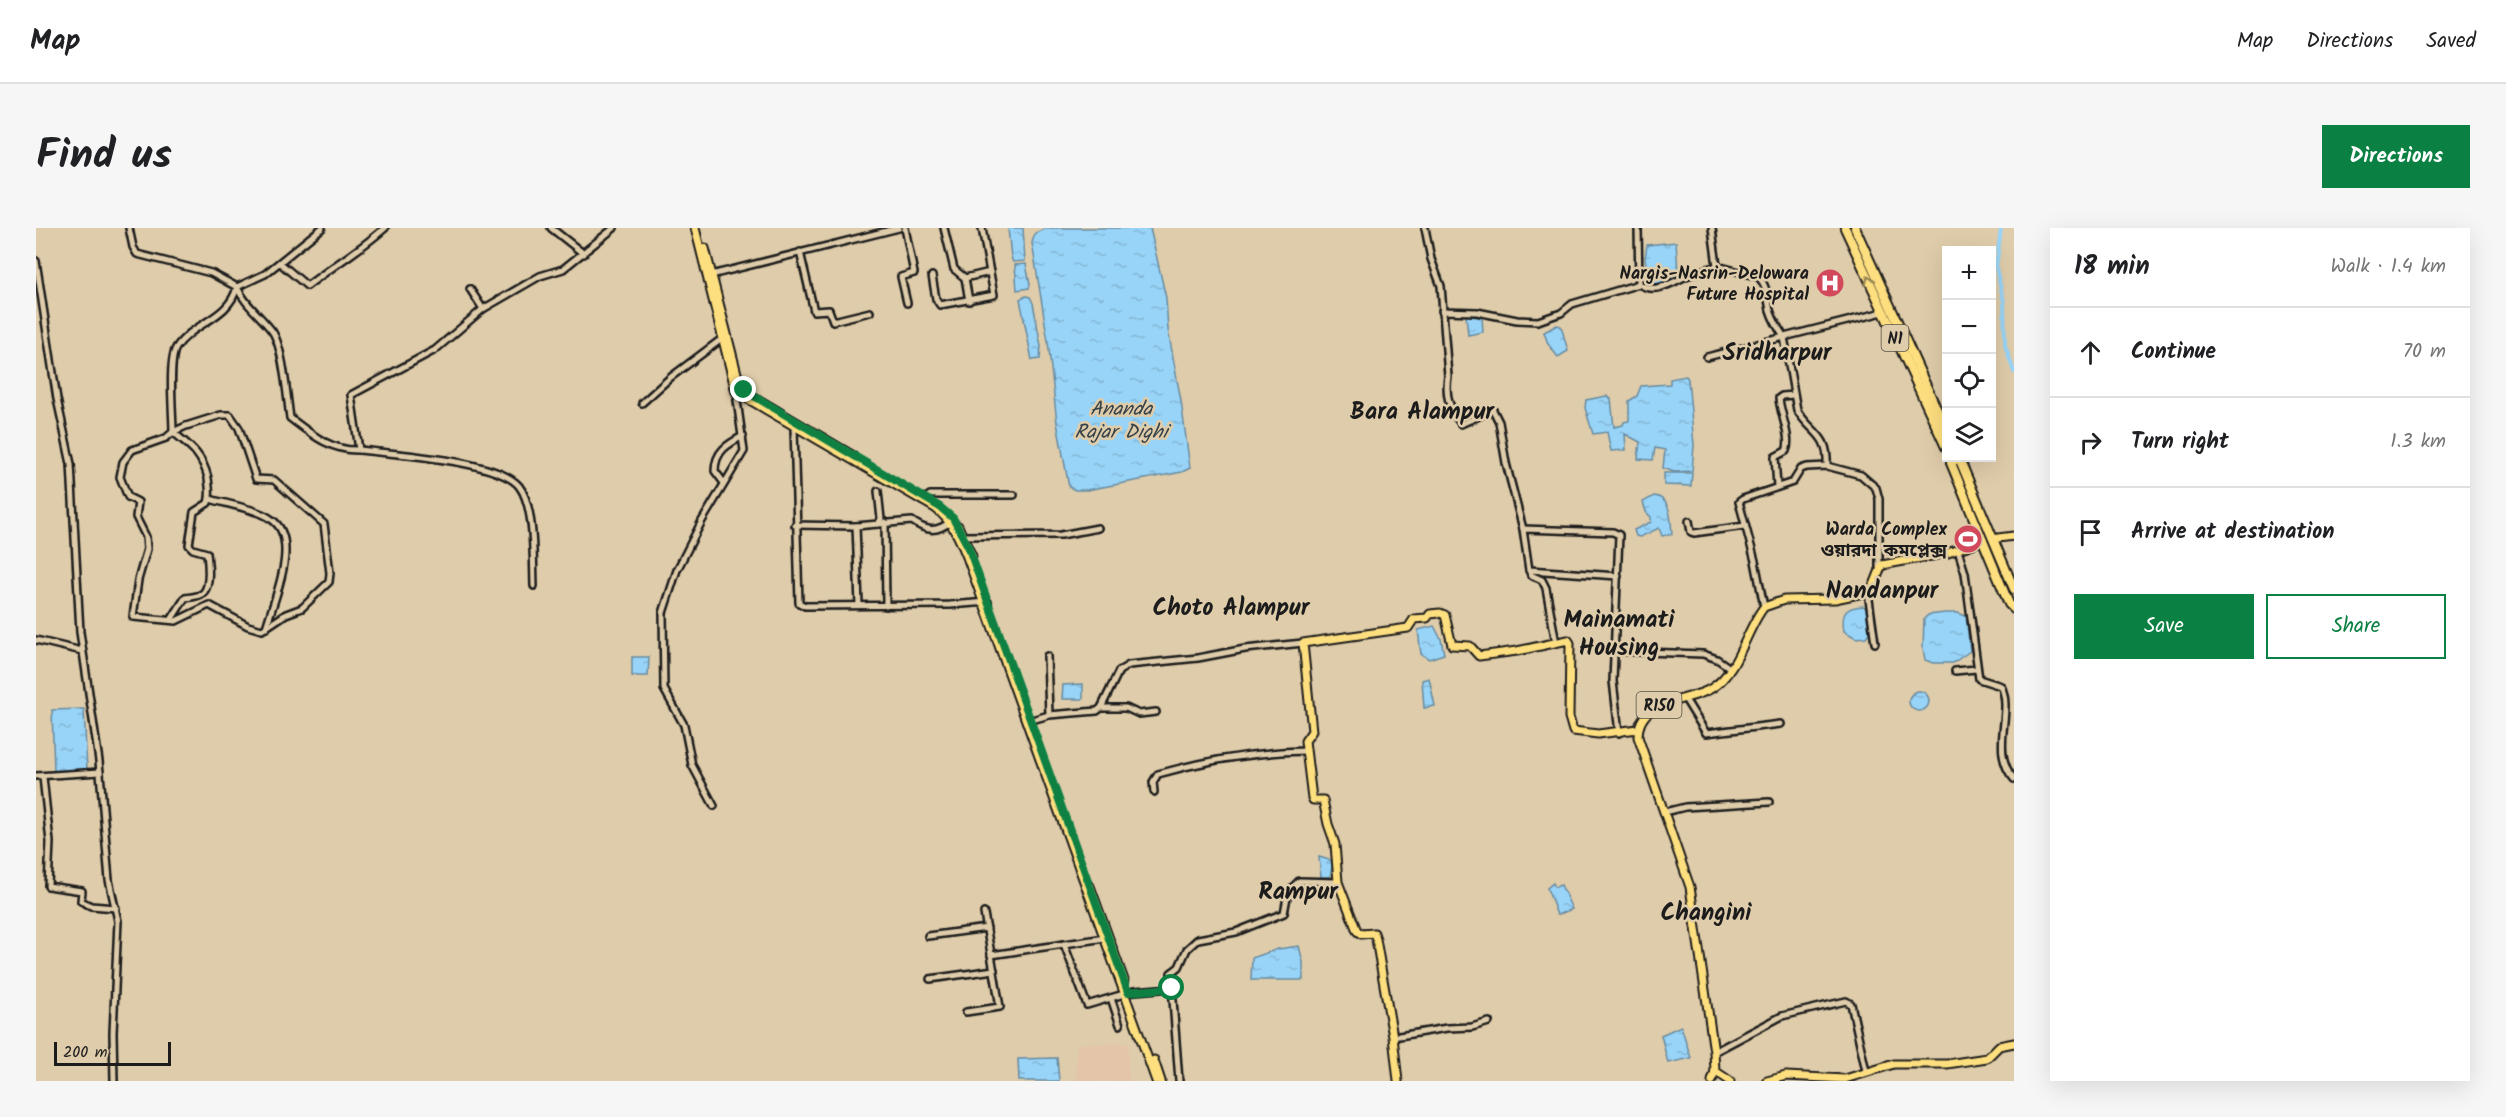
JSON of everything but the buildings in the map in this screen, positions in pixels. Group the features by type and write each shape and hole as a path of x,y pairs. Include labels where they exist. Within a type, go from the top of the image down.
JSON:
{"highway":[{"name":"N1","path":"1845,228 1942,436"},
{"name":"N1","path":"1855,228 1942,419"},
{"path":"1952,462 2011,607 2014,608"},
{"path":"1959,462 1998,538 2014,577"},
{"path":"1959,462 2014,590"},
{"path":"1959,462 2014,608"}],"main road":[{"path":"695,228 734,387 940,507 953,518 964,537 1105,938 1161,1081"},
{"path":"700,228 741,392"},
{"path":"924,499 950,522 986,603 1032,720 1156,1081"},
{"path":"1998,538 2014,536"},
{"path":"1764,607 1784,600 1836,599 1868,592 1874,585 1879,567 1888,563 1958,550 1983,540"},
{"name":"R150","path":"1712,1081 1715,1071 1714,1052 1690,887 1638,737 1638,729 1640,722 1651,709 1685,699 1713,687 1730,668 1764,607"},
{"path":"1398,1081 1393,1037 1375,936 1371,933 1358,933 1350,911 1345,906 1338,882 1334,835 1328,824 1323,800 1312,798 1305,738 1312,731 1303,643 1408,628 1414,619 1440,613 1445,615 1452,645 1470,646 1479,656 1568,640 1570,643 1569,717 1573,731 1598,734 1638,729"},
{"path":"1768,1081 1786,1076 1846,1080 1866,1071 1894,1064 1947,1064 1987,1058 1999,1046 2014,1043"},
{"path":"1715,1071 1730,1081"}],"street":[{"path":"129,228 137,254 211,273 237,287 243,299 273,332 279,351 290,418 312,435 343,451 359,450 458,462 498,474 519,486 527,502 530,519 534,586"},
{"path":"171,620 185,598 202,594 205,590 208,574 207,553 194,549 189,544 194,512 208,503 210,499 204,463 196,452 173,432 172,361 175,349 205,322 229,306 237,287 265,274 322,228"},
{"path":"280,263 307,286 332,266 351,257 385,228"},
{"path":"551,228 584,254"},
{"path":"359,450 351,395 435,350 483,309 540,276 563,269 614,228"},
{"path":"711,275 899,228"},
{"path":"905,228 914,273 901,277 907,303"},
{"path":"944,228 954,269 965,278 969,301"},
{"path":"932,276 936,299 940,305 994,296 982,228"},
{"path":"1425,228 1431,259 1441,286 1448,376 1445,390 1447,398 1461,424 1492,410 1499,422 1529,570 1531,575 1542,580 1546,588 1556,643"},
{"path":"1638,228 1638,284"},
{"path":"1712,228 1717,267"},
{"path":"800,252 814,311 829,310 833,321 870,312"},
{"path":"36,261 57,399 71,464 82,651 100,772 109,880 118,921 113,1033 114,1081"},
{"path":"1442,311 1477,312 1517,320 1538,321 1561,313 1572,304 1638,284 1646,288 1665,287 1687,276 1717,267 1759,277 1769,295 1769,307 1773,320 1784,337 1793,395 1801,418 1824,440 1827,466"},
{"path":"965,278 990,272"},
{"path":"470,289 483,309"},
{"path":"1707,357 1883,312"},
{"path":"642,403 678,371 723,338"},
{"path":"714,806 692,765 684,724 664,689 663,613 677,570 744,451 737,400 741,392"},
{"path":"1777,487 1775,457 1786,451 1788,444 1779,398 1793,395"},
{"path":"220,415 230,415 239,428 254,477 258,480 274,480 326,527 329,582 302,608 286,614 262,630 248,626 209,605 176,621 171,620 132,615 147,549 146,537 136,517 138,502 128,496 120,477 123,462 132,450 220,415"},
{"path":"796,425 795,525 800,603 806,606 986,603"},
{"path":"724,483 715,471 718,455 727,444 743,436"},
{"path":"1764,607 1755,561 1739,502 1743,498 1792,482 1801,469 1827,466 1862,475 1876,488 1879,499 1879,567"},
{"path":"878,491 886,606"},
{"path":"924,499 930,495 1014,495"},
{"path":"210,499 270,518 279,528 287,554 266,629"},
{"path":"795,525 856,526 915,521 922,528 936,530 950,522"},
{"path":"1689,521 1691,532 1694,533 1745,526"},
{"path":"856,526 859,605"},
{"path":"964,537 1061,535 1098,528"},
{"path":"1522,530 1614,532 1619,535 1613,687 1619,733"},
{"path":"1958,550 1965,573 1979,679 1996,684 2004,691 2006,697 2004,758 2008,774 2014,779"},
{"path":"1529,570 1618,576"},
{"path":"1868,592 1875,643"},
{"path":"36,640 82,651"},
{"path":"1101,708 1119,671 1129,665 1303,643"},
{"path":"1615,651 1703,654 1717,659 1730,668"},
{"path":"1047,656 1049,715"},
{"path":"1955,671 1976,669"},
{"path":"1685,699 1706,733 1781,724"},
{"path":"1032,720 1049,715 1072,714 1101,708 1126,708 1139,714 1156,712"},
{"path":"1154,792 1153,782 1156,775 1190,765 1249,754 1306,751"},
{"path":"36,776 100,772"},
{"path":"43,777 50,842 48,886 82,891 81,901 91,906 116,908"},
{"path":"1665,812 1685,807 1769,802"},
{"path":"1179,1081 1171,971 1179,967 1187,949 1197,939 1236,932 1284,913 1288,892 1299,881 1338,882"},
{"path":"966,1012 1000,1007 984,913"},
{"path":"928,936 987,928"},
{"path":"991,955 1105,938"},
{"path":"1064,944 1085,1004 1089,1005 1126,993 1172,988"},
{"path":"930,979 994,970"},
{"path":"1111,998 1120,1025"},
{"path":"1714,1052 1782,1016 1846,1001 1851,1004 1866,1071"},
{"path":"1393,1037 1447,1028 1472,1027 1489,1022"}],"shaded area":[{"path":"1128,1043 1129,1081 1076,1081 1077,1044"}],"water":[{"path":"1008,228 1023,228 1025,261 1013,262"},
{"name":"Ananda Rajar Dighi","path":"1047,228 1150,228 1166,298 1168,330 1190,468 1182,472 1087,490 1075,490 1069,487 1057,423 1048,341 1032,243 1035,233"},
{"path":"1676,242 1678,272 1663,284 1652,285 1649,283 1645,258 1647,245"},
{"path":"1026,264 1029,288 1017,290 1015,265"},
{"path":"1030,297 1033,303 1041,346 1040,359 1032,360 1020,299"},
{"path":"1466,315 1482,318 1483,332 1468,335"},
{"path":"1557,325 1561,326 1568,351 1558,357 1548,344 1544,332"},
{"path":"1686,376 1694,445 1692,471 1674,472 1663,468 1665,450 1655,448 1653,460 1638,459 1640,442 1625,434 1626,450 1611,451 1607,432 1593,434 1585,408 1586,400 1607,396 1611,399 1614,427 1623,425 1624,422 1629,421 1629,401 1637,396 1641,386 1670,384 1670,379"},
{"path":"1664,473 1692,473 1691,486 1664,485"},
{"path":"1654,496 1660,497 1667,505 1672,534 1662,536 1659,528 1640,537 1636,536 1634,530 1651,522 1651,517 1646,512 1643,502"},
{"path":"1863,606 1867,609 1869,633 1866,637 1856,638 1844,631 1844,615 1852,608"},
{"path":"1958,613 1966,616 1970,651 1953,663 1933,663 1925,660 1924,619 1928,615"},
{"path":"1434,626 1441,639 1444,654 1429,659 1421,654 1418,630"},
{"path":"632,657 649,657 648,676 632,676"},
{"path":"1429,678 1435,706 1424,708 1422,680"},
{"path":"1083,684 1083,699 1062,699 1063,685"},
{"path":"1919,691 1926,694 1929,701 1926,708 1919,711 1912,708 1909,701 1912,694"},
{"path":"84,709 87,770 54,771 52,710"},
{"path":"1319,857 1333,861 1330,877 1321,877"},
{"path":"1553,883 1555,887 1561,885 1572,909 1557,915 1547,888"},
{"path":"1299,946 1303,962 1303,980 1251,980 1252,958 1278,949"},
{"path":"1681,1026 1691,1058 1668,1063 1661,1035"},
{"path":"1057,1058 1059,1081 1019,1081 1018,1059"}],"waterway":[{"path":"2001,228 1996,268 2004,302 2005,345 2014,372"}],"place":[{"name":"Nargis-Nasrin-Delowara Future Hospital","path":"1830,283"},
{"name":"Warda Complex ওয়ারদা কমপ্লেক্স","path":"1968,539"}],"district":[{"name":"Sridharpur","path":"1777,352"},
{"name":"Bara Alampur","path":"1422,411"},
{"name":"Nandanpur","path":"1882,590"},
{"name":"Choto Alampur","path":"1231,607"},
{"name":"Mainamati Housing","path":"1619,633"},
{"name":"Rampur","path":"1298,891"},
{"name":"Changini","path":"1706,912"}],"route":[{"path":"744,390 940,507 953,518 968,546 1128,992 1172,988"}]}
